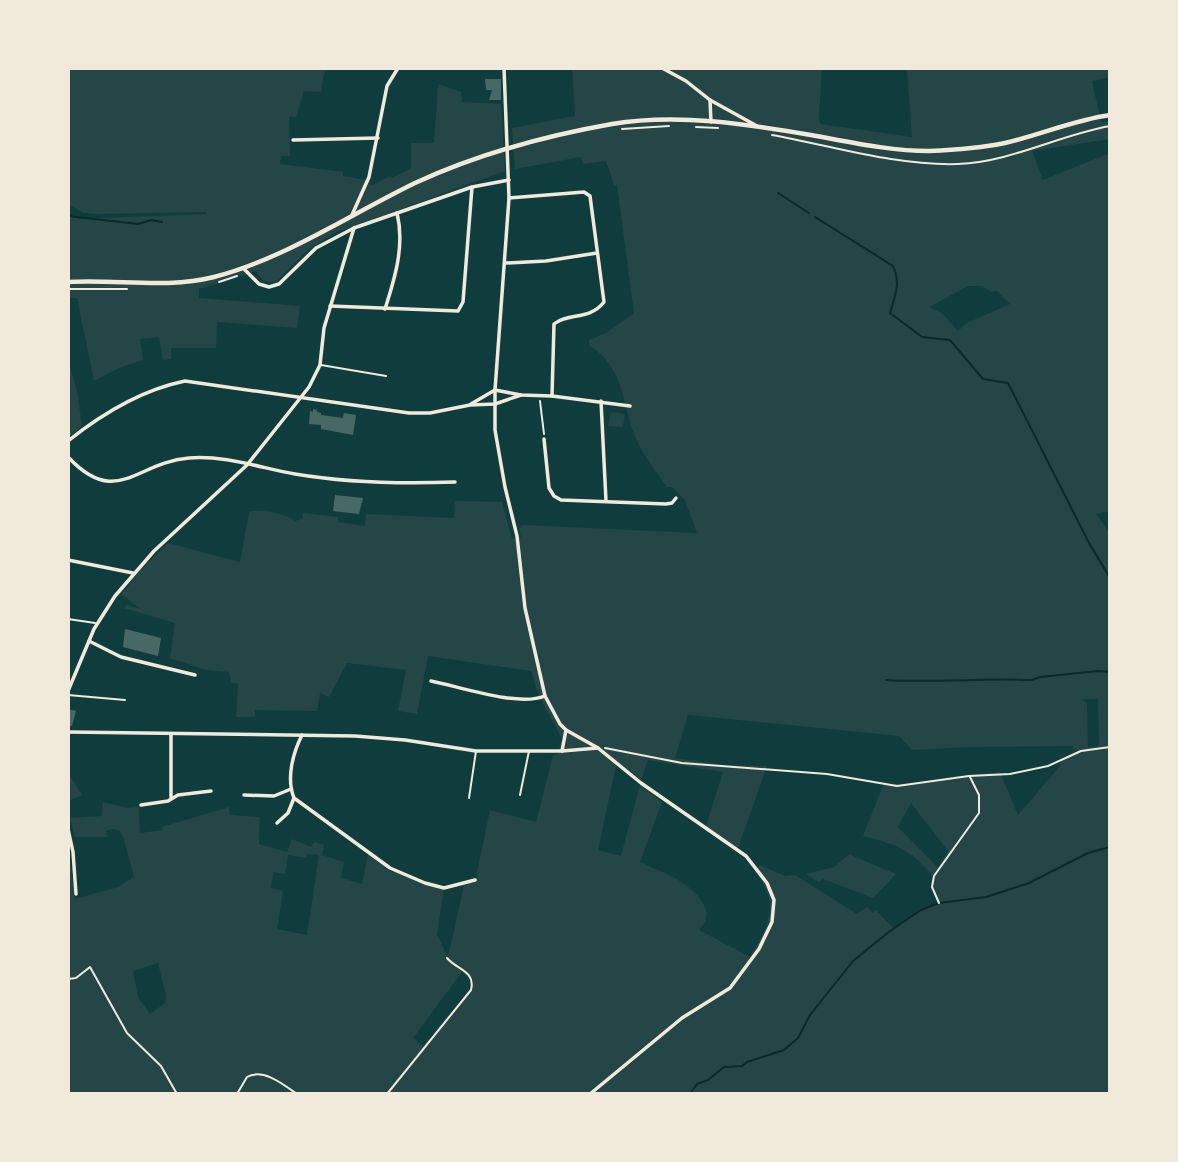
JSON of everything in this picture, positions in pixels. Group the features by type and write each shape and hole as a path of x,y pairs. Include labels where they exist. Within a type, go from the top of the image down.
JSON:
{"main road":[{"path":"68,282 191,281 243,268 455,166 498,150 614,124 650,120 711,121 898,149 931,151 1003,143 1110,116"}],"street":[{"path":"352,215 365,190 385,95 398,68"},
{"path":"504,68 509,198 495,390 497,443 517,536 525,608 545,696 566,730 598,748 641,783 746,856 771,890 774,911 760,949 730,988 682,1018 590,1094"},
{"path":"662,68 686,81 710,100 759,127"},
{"path":"710,100 711,121"},
{"path":"293,140 377,138"},
{"path":"243,268 260,284 279,284 316,248 354,228 472,187 509,180"},
{"path":"330,306 458,311 462,306 472,187"},
{"path":"509,198 588,193 604,302 586,316 560,320 554,324 552,396"},
{"path":"385,309 396,275 400,226 397,213"},
{"path":"68,693 97,624 133,573 247,465 309,387 320,365 321,346 330,306 354,228"},
{"path":"506,263 546,261 597,253"},
{"path":"68,442 128,401 160,386 185,381 409,413 430,413 470,405 495,404 521,395"},
{"path":"470,405 495,390 629,405"},
{"path":"601,400 606,500"},
{"path":"544,439 548,479 554,496 561,500 666,504 672,503 676,498"},
{"path":"68,457 78,469 88,475 110,482 121,482 165,462 190,458 222,460 317,477 388,484 455,482"},
{"path":"68,560 133,573"},
{"path":"89,641 121,657 195,676"},
{"path":"431,681 508,698 533,700 545,696"},
{"path":"562,751 566,730"},
{"path":"68,732 302,735 405,740 475,751 562,751 598,748"},
{"path":"171,734 171,798"},
{"path":"302,735 294,752 291,789 294,797 390,868 425,883 444,887 475,880"},
{"path":"244,795 274,796 291,789"},
{"path":"141,805 178,794 212,791"},
{"path":"277,823 288,813 294,797"},
{"path":"68,830 73,852 76,894"}],"lane":[{"path":"320,365 386,376"},
{"path":"68,619 97,624"},
{"path":"68,693 125,700"},
{"path":"469,798 475,751"},
{"path":"520,795 529,751"}],"path":[{"path":"614,130 669,126"},
{"path":"690,126 723,128"},
{"path":"769,134 915,162 960,164 1010,155 1110,126"},
{"path":"540,396 544,439"},
{"path":"598,748 608,747 703,765 848,777 897,786 1032,770 1082,751 1110,747"},
{"path":"939,903 932,887 934,876 979,813 979,795 969,776"},
{"path":"387,1094 471,990 473,982 470,975 447,958"},
{"path":"68,979 76,978 90,967 127,1033 161,1066 177,1094"},
{"path":"237,1094 247,1077 257,1073 296,1094"}],"shaded area":[{"path":"68,68 325,68 321,92 304,91 296,117 289,117 290,156 281,156 280,164 343,172 343,176 371,181 369,184 372,185 411,168 411,143 434,143 438,84 461,92 462,102 501,104 505,171 335,233 309,249 277,281 264,281 256,271 199,289 199,298 300,306 297,328 217,322 216,348 171,348 171,359 163,360 159,337 140,339 143,360 119,368 94,381 77,298 68,298 68,215 80,219 207,214 96,214 84,213 68,204"},
{"path":"572,68 822,68 820,124 912,137 907,68 1110,68 1110,77 1092,81 1101,122 1110,121 1110,139 1032,151 1043,180 1110,153 1110,511 1096,514 1110,533 1110,1094 68,1094 68,845 75,899 118,887 134,877 119,830 106,831 107,837 75,837 70,818 102,816 103,802 127,808 139,807 140,833 163,830 162,827 229,807 230,815 260,817 259,844 287,852 292,839 311,847 314,842 324,845 322,855 344,862 341,878 362,884 368,855 392,873 395,871 444,888 437,935 448,957 464,885 475,882 490,810 536,822 553,755 558,754 562,739 538,694 531,671 428,656 417,714 398,711 406,670 347,663 329,697 320,693 317,711 255,710 255,717 236,717 238,684 231,683 229,672 206,670 170,658 175,623 124,608 127,605 141,609 121,594 168,543 240,562 249,512 273,512 295,521 302,519 303,513 338,517 338,522 365,526 366,514 454,518 455,501 502,502 512,539 521,537 519,528 522,525 697,533 685,500 672,487 667,487 638,443 616,375 601,354 589,345 589,340 606,333 634,313 617,185 614,185 606,161 583,164 581,157 515,169 512,128 575,116","holes":["968,286 982,286 992,292 997,291 1010,304 967,323 958,331 942,313 929,307","1082,699 1098,699 1099,746 1088,747 1087,704","688,715 899,736 912,750 1073,746 1073,750 1079,750 1061,759 1060,766 1018,815 1000,772 909,783 884,783 863,836 893,845 917,859 933,876 931,886 938,902 893,928 876,910 873,913 867,907 857,914 795,875 785,876 760,865 754,871 767,894 769,914 767,924 750,957 699,930 707,914 697,895 680,881 640,862 662,802 640,785 621,856 598,850 616,766 620,763 641,780 648,760 723,772 705,829 737,851 767,766 724,765 675,758","911,803 948,851 938,868 898,827","307,854 319,855 307,935 277,929 283,891 271,888 273,872 285,874 288,855 307,858","158,963 166,995 165,1003 150,1014 138,997 133,971","462,972 470,980 470,989 423,1046 413,1038"]},
{"path":"68,361 77,391 82,426 68,438"},
{"path":"611,412 625,414 623,427 608,426"},
{"path":"68,772 82,795 68,801"},
{"path":"850,854 896,874 873,898 823,879 819,882 806,874 834,867"}],"building":[{"path":"485,79 501,79 501,100 489,100 492,90 486,90"},
{"path":"313,409 321,415 343,418 344,413 356,415 353,435 309,424 310,411 313,412"},
{"path":"335,495 363,498 359,514 333,511"},
{"path":"125,629 161,638 158,656 123,647"},
{"path":"68,709 76,711 72,726 68,726"}],"waterway":[{"path":"778,193 809,213"},
{"path":"68,216 138,224 151,220 162,222"},
{"path":"815,217 893,266 897,284 890,313 922,337 950,340 983,379 1008,383 1089,543 1110,578"},
{"path":"886,680 1032,680 1098,671 1110,672"},
{"path":"690,1094 697,1084 708,1080 724,1067 742,1066 784,1050 798,1038 810,1015 853,961 921,910 939,903 986,897 1029,883 1088,853 1110,847"}]}
